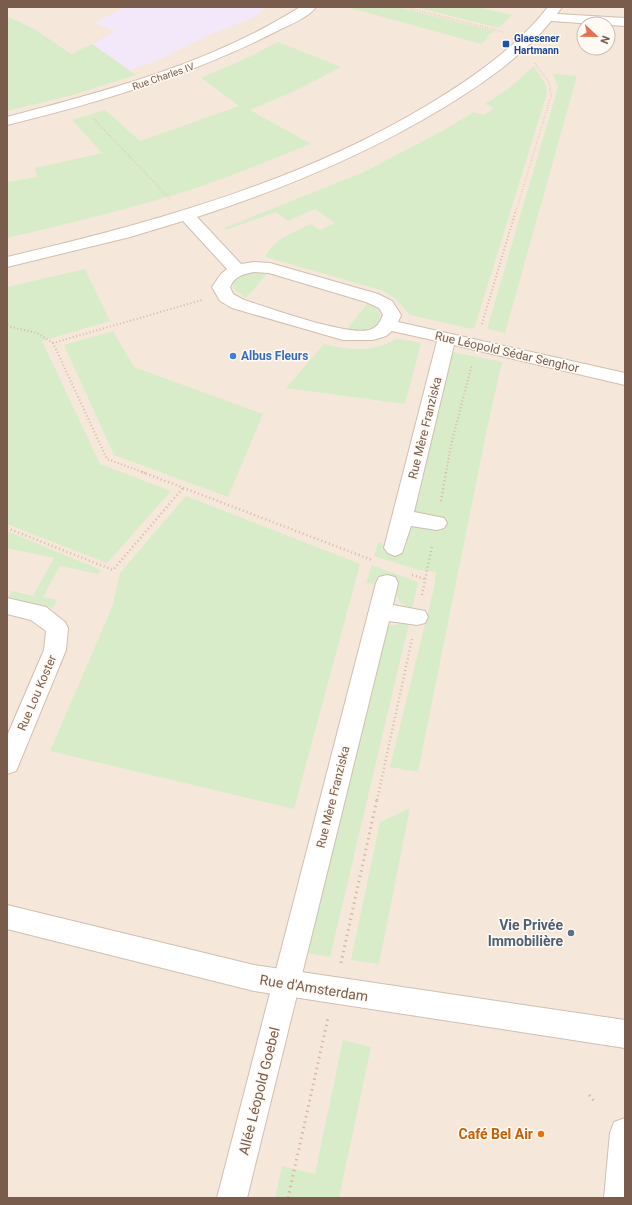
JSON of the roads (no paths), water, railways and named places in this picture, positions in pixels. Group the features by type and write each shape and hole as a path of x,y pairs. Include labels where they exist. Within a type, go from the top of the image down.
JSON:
{"street":[{"name":"Rue Charles IV","path":"7,120 120,91 208,59 268,31 309,7"},
{"path":"7,262 97,241 187,216 274,185 357,150 419,117 474,82 507,57 552,12 625,22"},
{"path":"187,216 237,270"},
{"path":"254,267 270,268 372,298 386,305 392,315 389,325 378,334 361,337 343,335 238,304 226,297 221,287 226,277 237,270 254,267"},
{"name":"Rue Léopold Sédar Senghor","path":"389,325 625,379"},
{"name":"Rue Mère Franziska","path":"395,548 447,338"},
{"path":"402,518 437,523"},
{"name":"Rue Mère Franziska","path":"286,984 388,583"},
{"name":"Rue Lou Koster","path":"7,606 38,613 57,628 55,650 7,764"},
{"path":"381,611 417,617"},
{"name":"Rue d'Amsterdam","path":"7,917 254,978 625,1034"},
{"name":"Allée Léopold Goebel","path":"232,1198 286,984"},
{"path":"619,1198 625,1133"}],"place":[{"name":"Glaesener Hartmann","path":"506,44"},
{"name":"Albus Fleurs","path":"233,356"},
{"name":"Vie Privée Immobilière","path":"571,933"},
{"name":"Café Bel Air","path":"541,1134"}]}
